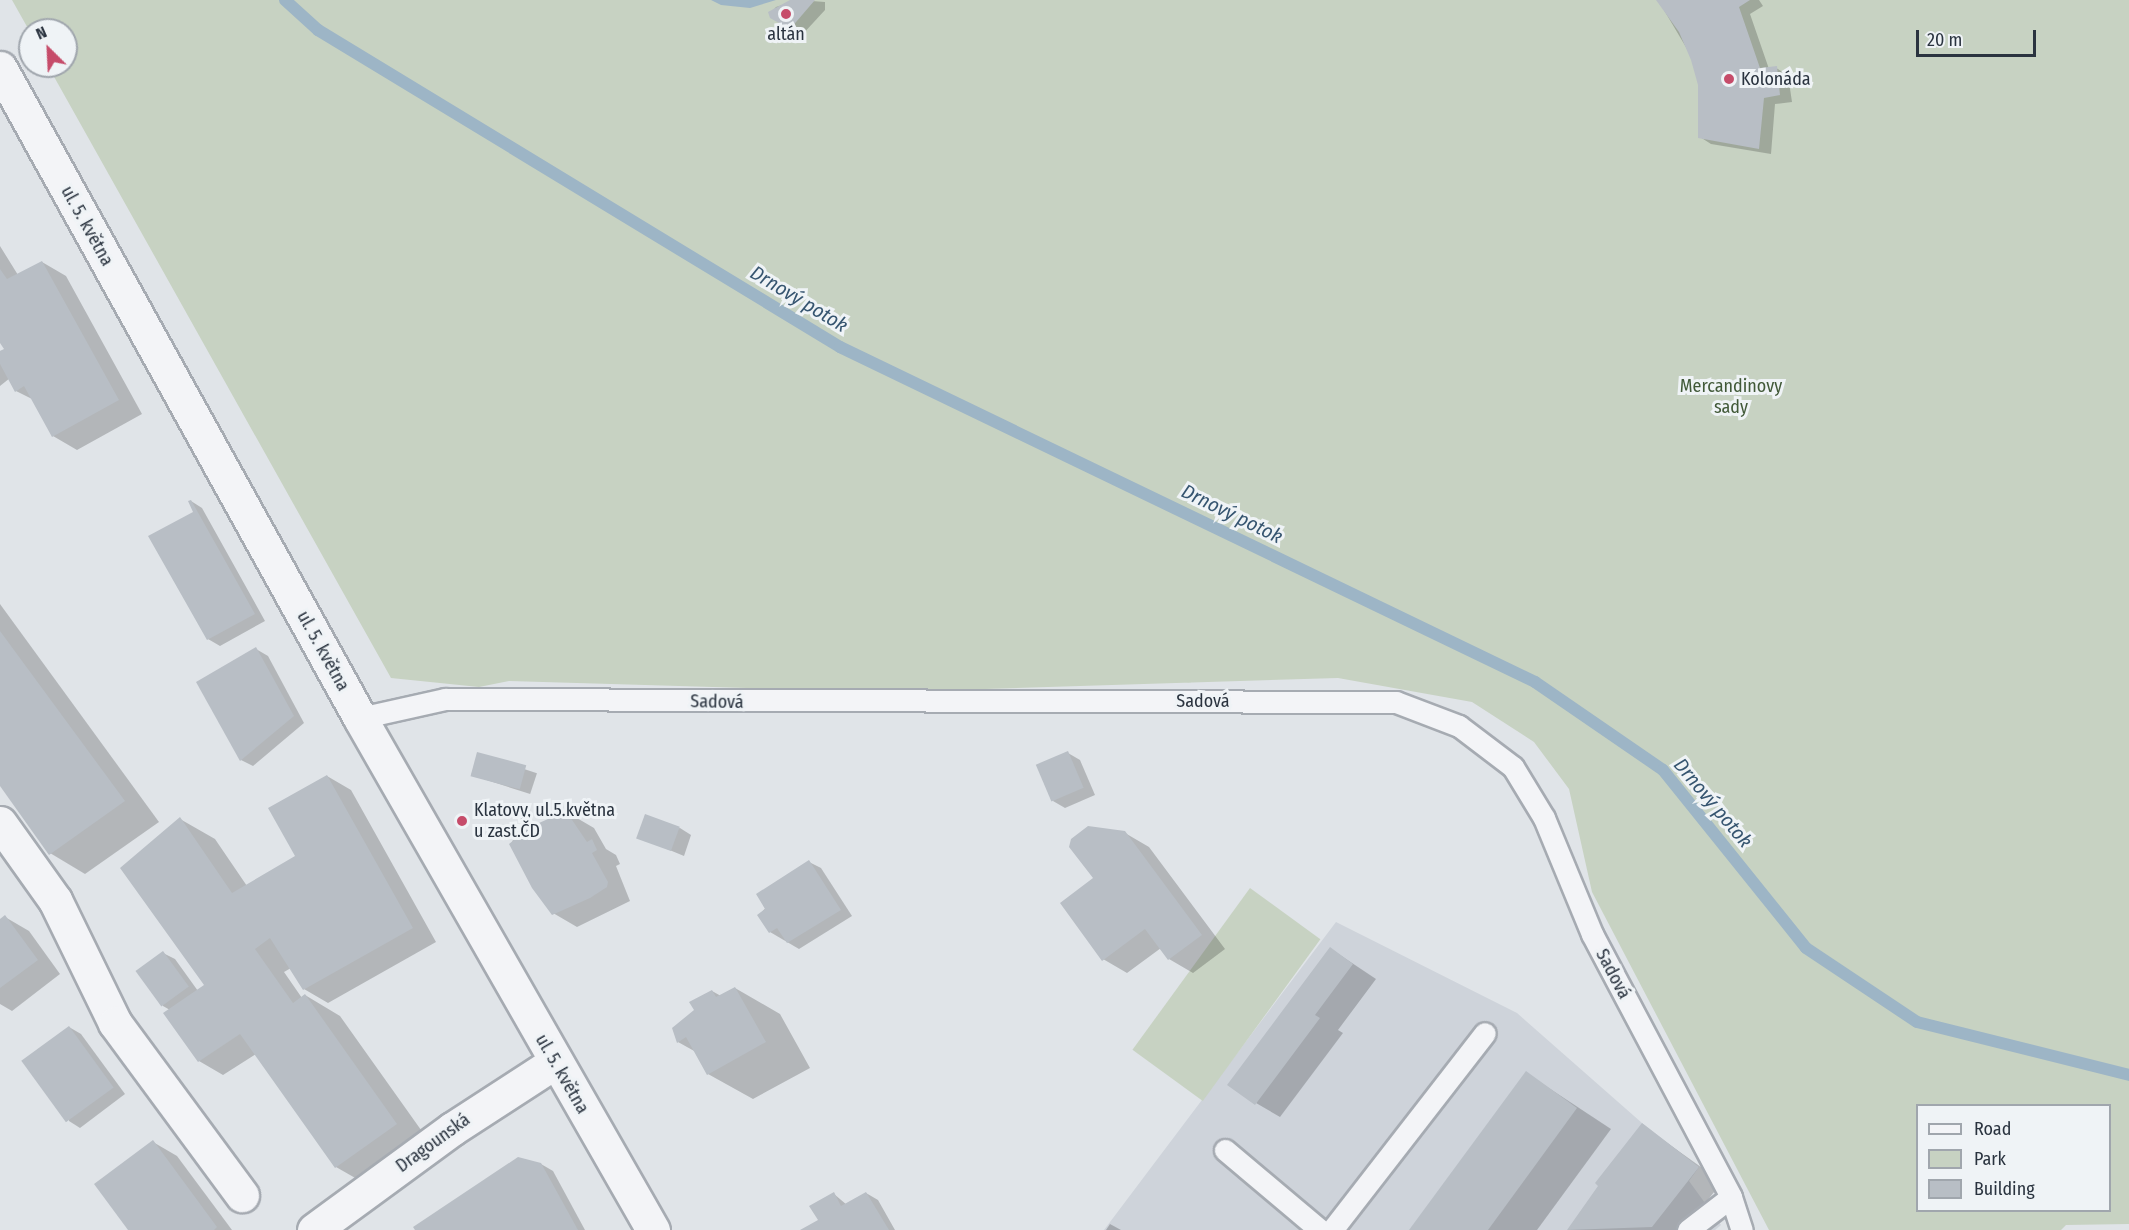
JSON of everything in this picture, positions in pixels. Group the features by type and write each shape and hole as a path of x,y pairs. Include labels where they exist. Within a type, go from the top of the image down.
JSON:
{"street":[{"name":"ul. 5. května","path":"0,68 360,718 653,1230"},
{"path":"0,823 55,900 115,1023 242,1195"},
{"name":"Dragounská","path":"314,1230 452,1129 555,1062"}],"lane":[{"name":"Sadová","path":"360,718 445,699 1396,702 1459,726 1512,767 1544,818 1592,934 1731,1197 1742,1230"},
{"path":"1332,1230 1485,1033"},
{"path":"1225,1150 1320,1230"},
{"path":"1688,1230 1731,1197"}],"shaded area":[{"path":"1336,922 1517,1013 1642,1123 1699,1167 1689,1181 1721,1225 1715,1230 1104,1230"}],"green space":[{"name":"Mercandinovy sady","path":"12,0 2129,0 2129,1224 2066,1225 2061,1230 1769,1230 1592,892 1569,789 1534,742 1472,702 1338,678 887,692 509,681 479,687 391,678 55,78 78,78 78,18 22,18"},
{"path":"1250,888 1320,939 1203,1101 1132,1050"}],"water":[{"path":"711,0 776,0 750,8 721,5"}],"building":[{"name":"altán","path":"790,0 815,0 790,29 770,18 768,12"},
{"name":"Kolonáda","path":"1656,0 1750,0 1739,7 1760,68 1777,66 1780,95 1764,98 1759,149 1698,138 1698,85 1691,60 1679,32"},
{"path":"42,261 119,400 52,437 24,386 15,392 0,364 0,351 4,349 0,343 0,269 7,279"},
{"path":"191,500 255,614 207,640 148,536 193,512 188,501"},
{"path":"0,631 125,801 49,855 0,786"},
{"path":"256,647 294,716 240,761 196,682"},
{"path":"1068,751 1084,788 1051,801 1036,765"},
{"path":"477,752 526,765 520,789 471,776"},
{"path":"327,775 413,928 303,990 270,938 255,949 293,1003 305,994 397,1124 335,1168 240,1034 198,1062 163,1013 204,985 120,868 180,817 232,893 295,856 268,808"},
{"path":"566,811 587,842 592,839 597,850 592,853 608,882 607,887 590,898 552,915 532,888 509,844 530,827"},
{"path":"645,814 680,827 671,851 636,838"},
{"path":"1088,826 1125,831 1202,935 1168,960 1145,929 1102,961 1060,903 1093,878 1069,847 1071,839"},
{"path":"809,860 841,910 787,943 777,928 769,933 757,915 765,909 756,894"},
{"path":"5,915 38,960 0,988 0,919"},
{"path":"1330,947 1353,964 1315,1015 1320,1018 1255,1105 1227,1085"},
{"path":"163,951 189,987 161,1007 135,971"},
{"path":"735,987 766,1042 707,1075 686,1037 677,1043 672,1028 694,1010 689,1002 712,990 716,997"},
{"path":"69,1026 114,1087 66,1122 21,1061"},
{"path":"1526,1071 1577,1108 1488,1230 1409,1230"},
{"path":"1642,1123 1699,1167 1652,1227 1567,1230 1598,1186 1595,1183"},
{"path":"153,1140 217,1227 214,1230 128,1230 94,1184"},
{"path":"518,1157 541,1163 578,1230 415,1230 413,1227"},
{"path":"834,1192 841,1206 866,1192 889,1230 800,1230 818,1220 809,1206"}],"waterway":[{"name":"Drnový potok","path":"285,0 318,30 840,347 1535,682 1663,770 1806,948 1917,1022 2129,1075"}],"place":[{"name":"altán","path":"786,14"},
{"name":"Kolonáda","path":"1729,79"},
{"name":"Klatovy, ul.5.května u zast.ČD","path":"462,821"}]}
